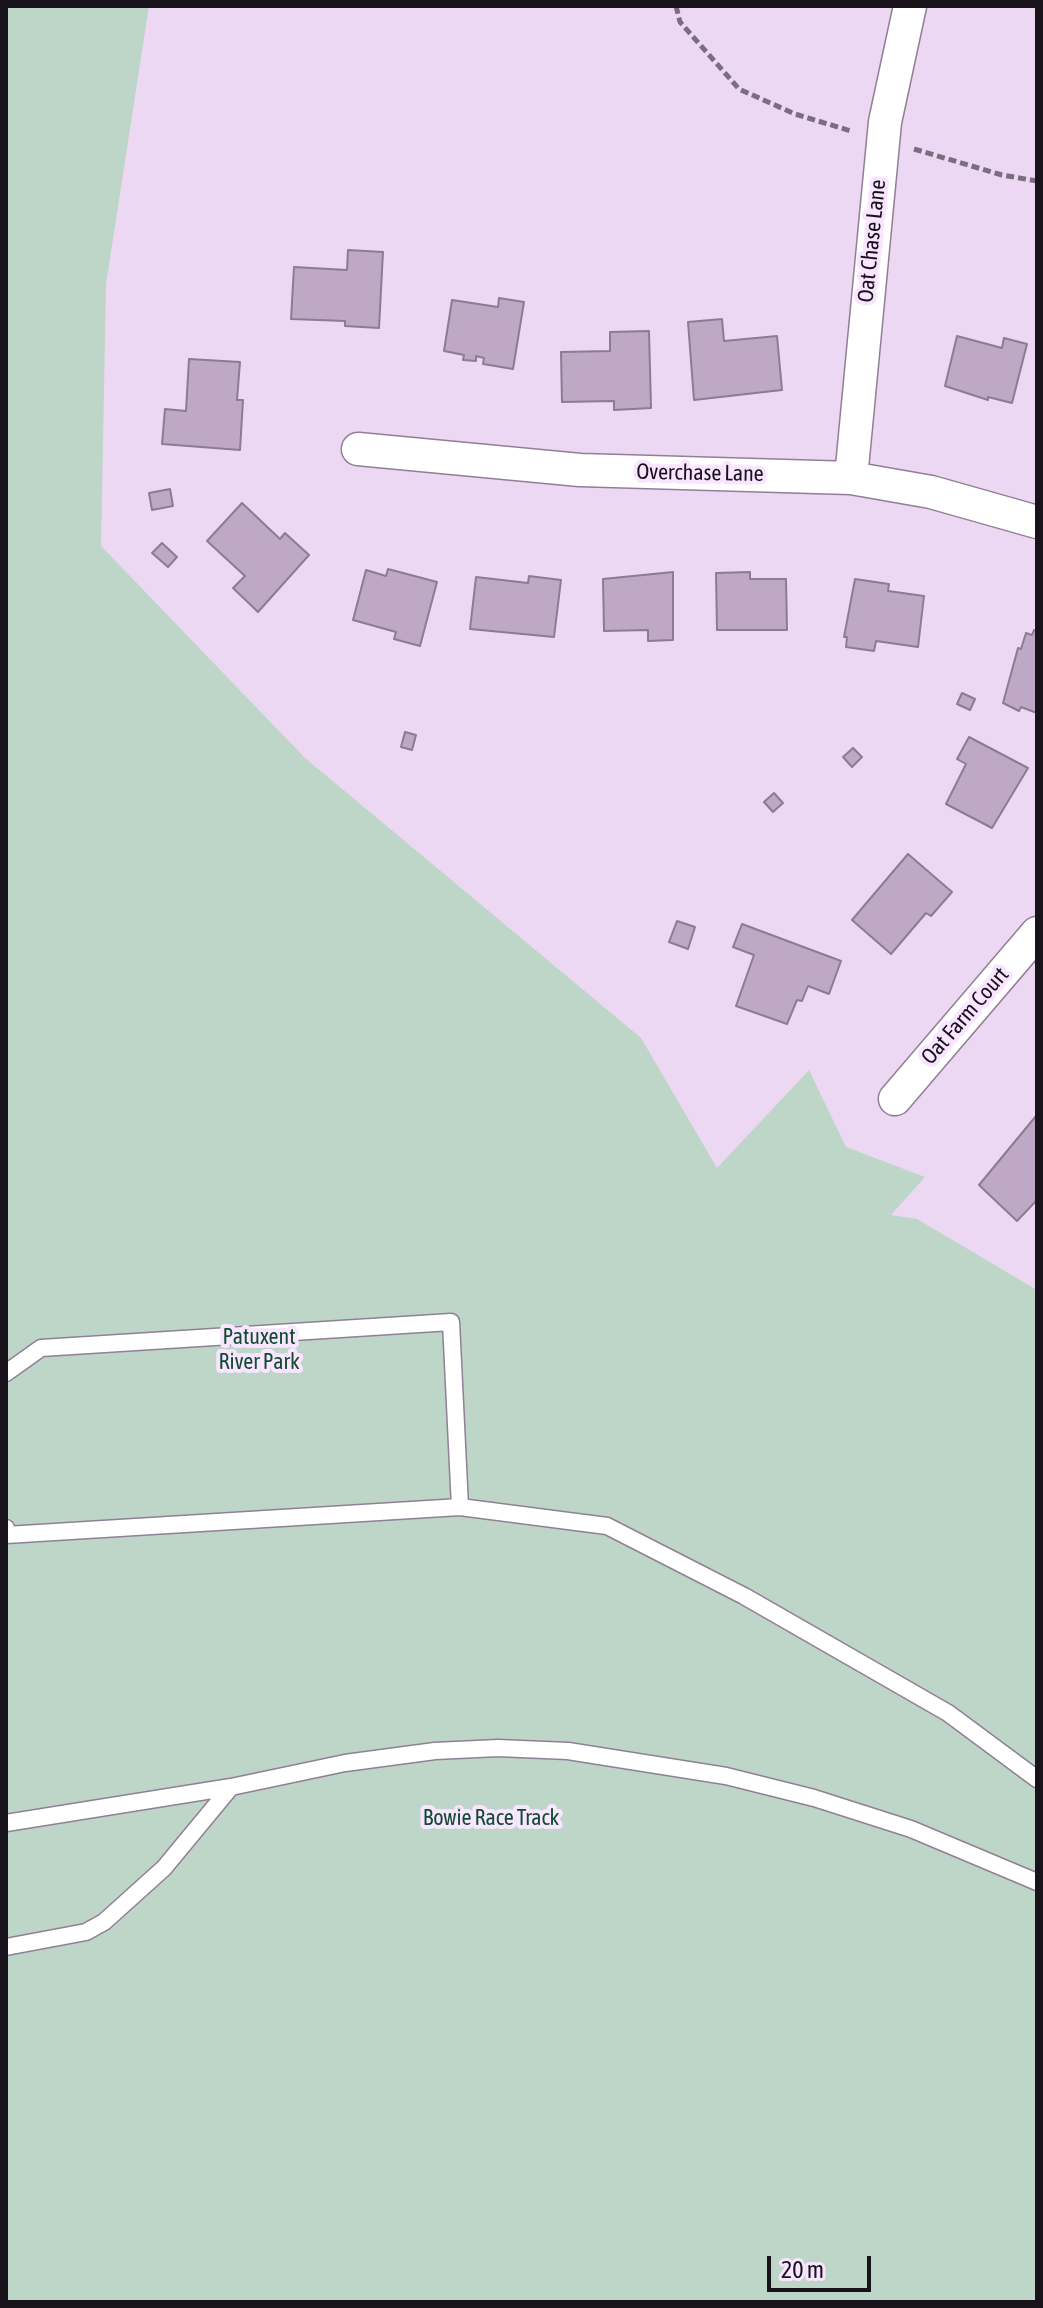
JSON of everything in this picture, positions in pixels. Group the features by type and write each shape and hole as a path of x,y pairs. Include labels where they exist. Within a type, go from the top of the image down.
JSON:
{"street":[{"name":"Oat Chase Lane","path":"851,478 883,140 910,6"},
{"name":"Overchase Lane","path":"358,449 580,470 851,478 931,492 1037,522"},
{"name":"Oat Farm Court","path":"895,1099 1037,933"}],"lane":[{"path":"6,1373 41,1348 451,1322 460,1507"},
{"path":"6,1528 6,1535 460,1507 607,1526 744,1596 948,1713 1037,1779"},
{"path":"6,1823 231,1787 345,1763 435,1751 568,1751 711,1773 814,1798 911,1829 1037,1882"},
{"path":"6,1947 86,1932 104,1922 164,1868 231,1787"}],"path":[{"path":"676,6 680,22 739,89 795,114 1002,175 1037,181"}],"green space":[{"name":"Bowie Race Track","path":"6,6 149,6 106,284 101,546 305,758 641,1038 717,1168 809,1070 846,1147 925,1177 891,1215 917,1219 1037,1290 1037,2302 6,2302"}],"building":[{"path":"348,250 383,252 379,328 345,326 345,321 291,319 294,267 347,270"},
{"path":"499,298 524,302 513,369 483,364 484,358 476,356 476,361 463,360 464,355 444,351 452,300 498,307"},
{"path":"722,319 724,341 777,336 782,390 694,400 688,322"},
{"path":"649,331 651,408 614,410 614,401 562,402 561,352 610,351 610,332"},
{"path":"957,336 1002,348 1004,338 1027,344 1012,403 988,397 988,400 945,386"},
{"path":"189,359 240,362 237,400 243,400 240,450 162,444 165,409 186,411"},
{"path":"170,489 173,506 152,510 149,493"},
{"path":"242,503 280,539 285,533 309,555 258,612 233,588 245,576 207,541"},
{"path":"162,543 177,557 168,567 152,553"},
{"path":"388,569 437,582 420,646 394,639 396,632 353,620 366,570 386,576"},
{"path":"673,572 673,640 648,641 648,630 604,631 603,579"},
{"path":"750,572 750,579 786,579 787,630 717,630 716,573"},
{"path":"529,576 561,580 554,637 470,629 476,577 528,583"},
{"path":"855,579 889,584 888,591 924,596 918,647 876,641 874,651 846,647 847,637 844,637"},
{"path":"1034,630 1037,631 1037,713 1021,707 1019,711 1003,703 1018,648 1021,649 1026,633 1032,635"},
{"path":"962,693 975,699 970,710 957,704"},
{"path":"405,732 416,735 412,750 401,747"},
{"path":"969,737 1028,768 992,828 946,804 966,764 957,759"},
{"path":"853,748 862,757 852,767 843,757"},
{"path":"774,793 783,803 773,812 764,802"},
{"path":"908,854 952,892 931,916 926,913 891,954 852,920"},
{"path":"677,921 695,927 688,949 669,942"},
{"path":"742,924 841,961 829,994 808,986 802,1001 797,1000 787,1024 736,1006 754,955 733,947"},
{"path":"1036,1116 1037,1200 1017,1221 979,1185"}],"park label":[{"name":"Patuxent River Park","path":"259,1350"}]}
